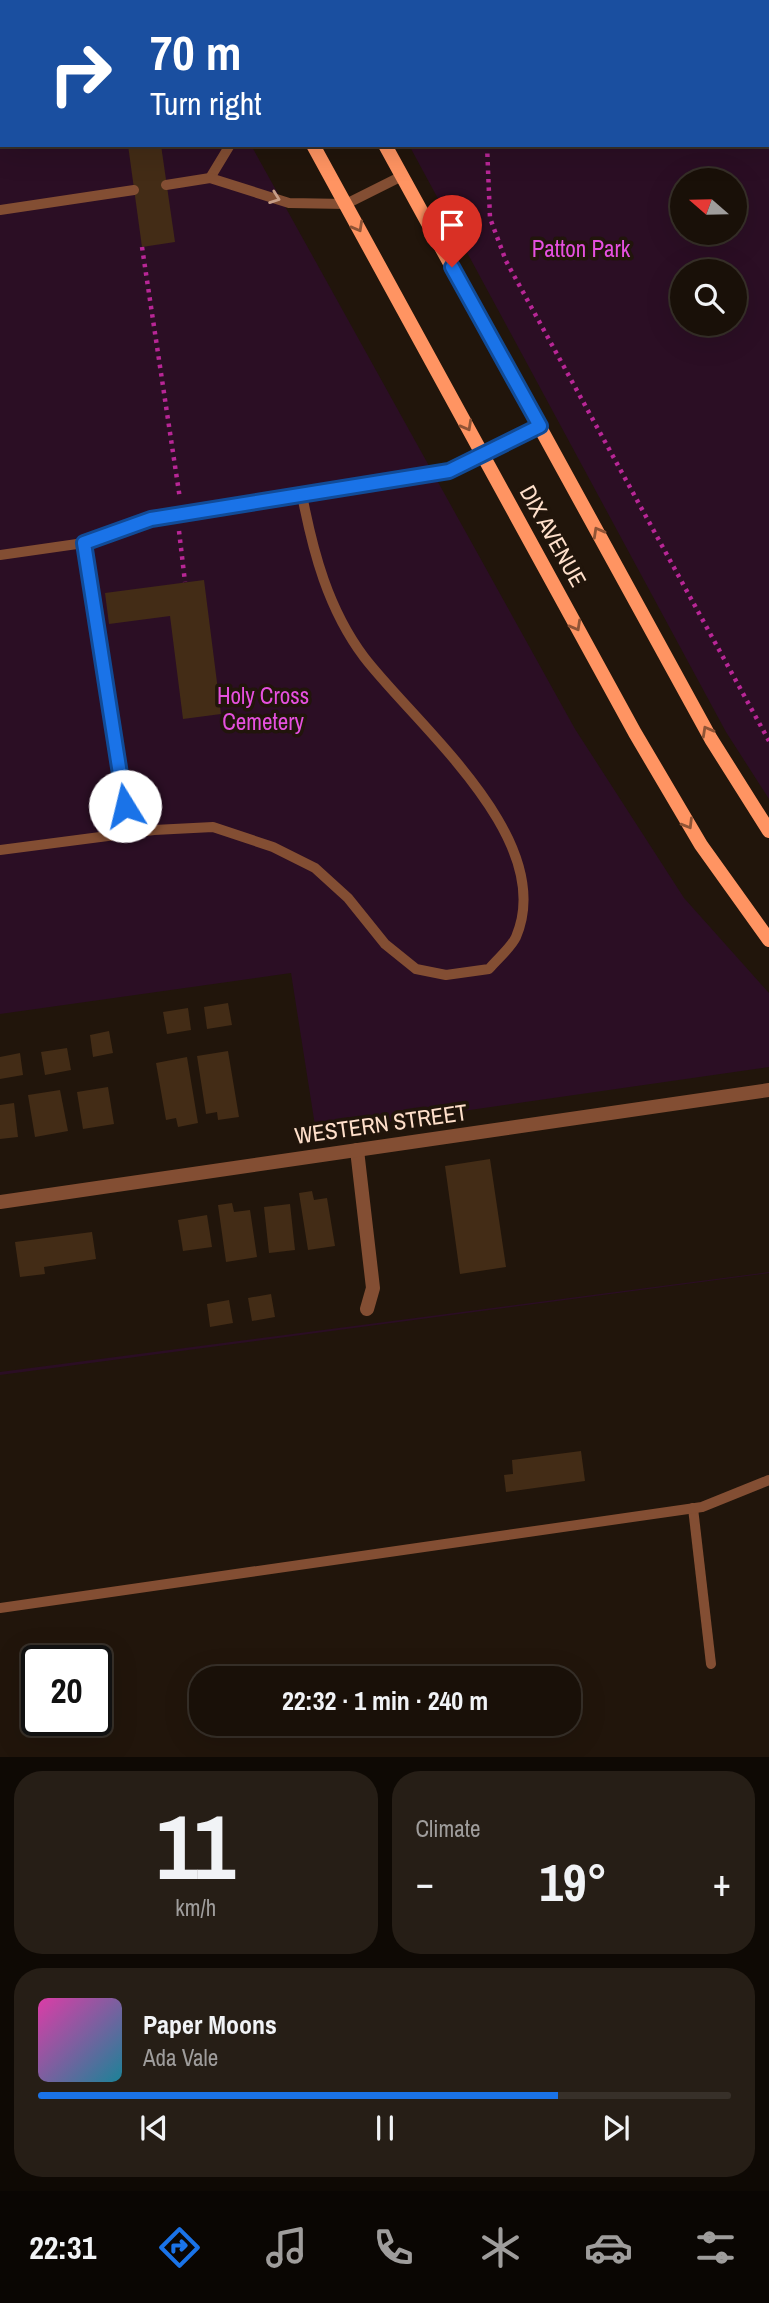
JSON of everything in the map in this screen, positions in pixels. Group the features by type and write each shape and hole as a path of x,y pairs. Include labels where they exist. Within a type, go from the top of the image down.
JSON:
{"street":[{"name":"DIX AVENUE","path":"314,147 635,733 701,845 769,940"},
{"name":"DIX AVENUE","path":"386,147 711,738 769,831"},
{"name":"WESTERN STREET","path":"0,1202 769,1090"},
{"path":"357,1150 373,1288 367,1309"}],"lane":[{"path":"210,178 229,147"},
{"path":"166,185 210,178 289,203 346,204 402,176"},
{"path":"0,210 134,190"},
{"path":"0,555 84,543 120,528 180,514 449,471 540,426"},
{"path":"0,850 129,833 213,827 273,847 314,867 348,898 385,944 416,969 446,975 489,969 515,939 526,902 518,862 490,807 444,744 364,656 339,615 314,556 302,495"},
{"path":"84,543 129,833"},
{"path":"0,1608 692,1508 768,1481 769,1496"},
{"path":"692,1508 711,1664"}],"path":[{"path":"487,147 491,218 506,261 769,741"},
{"path":"142,247 180,514 185,582"}],"green space":[{"name":"Holy Cross Cemetery","path":"0,147 252,147 575,729 684,898 769,993 769,1067 316,1132 291,973 0,1014"},
{"name":"Patton Park","path":"410,147 769,147 769,799 726,732"},
{"path":"769,1273 0,1375 0,1372"}],"building":[{"path":"128,147 161,147 175,242 142,247"},
{"path":"204,580 221,714 183,719 170,616 109,624 105,593"},
{"path":"228,1003 232,1025 207,1029 204,1007"},
{"path":"188,1008 191,1030 167,1034 163,1012"},
{"path":"109,1031 113,1053 93,1057 90,1035"},
{"path":"67,1048 71,1070 45,1075 41,1052"},
{"path":"228,1051 239,1117 218,1120 217,1112 206,1114 197,1056"},
{"path":"20,1053 23,1075 0,1079 0,1057"},
{"path":"187,1057 198,1123 178,1127 176,1118 166,1120 156,1063"},
{"path":"108,1087 114,1124 83,1129 77,1092"},
{"path":"60,1090 68,1131 35,1137 28,1095"},
{"path":"14,1103 18,1137 0,1139 0,1105"},
{"path":"490,1159 506,1267 460,1274 445,1166"},
{"path":"312,1191 314,1200 327,1198 335,1246 308,1250 299,1193"},
{"path":"232,1203 234,1212 250,1210 257,1257 226,1262 218,1205"},
{"path":"290,1204 295,1250 269,1253 264,1207"},
{"path":"207,1215 212,1247 183,1251 178,1220"},
{"path":"92,1232 96,1259 44,1267 45,1274 20,1277 15,1242"},
{"path":"271,1294 275,1317 252,1321 248,1298"},
{"path":"229,1300 233,1323 210,1327 207,1304"},
{"path":"581,1451 585,1481 506,1492 504,1475 513,1474 512,1460"}],"route":[{"path":"125,806 84,543 151,519 449,471 540,426 452,267"}]}
